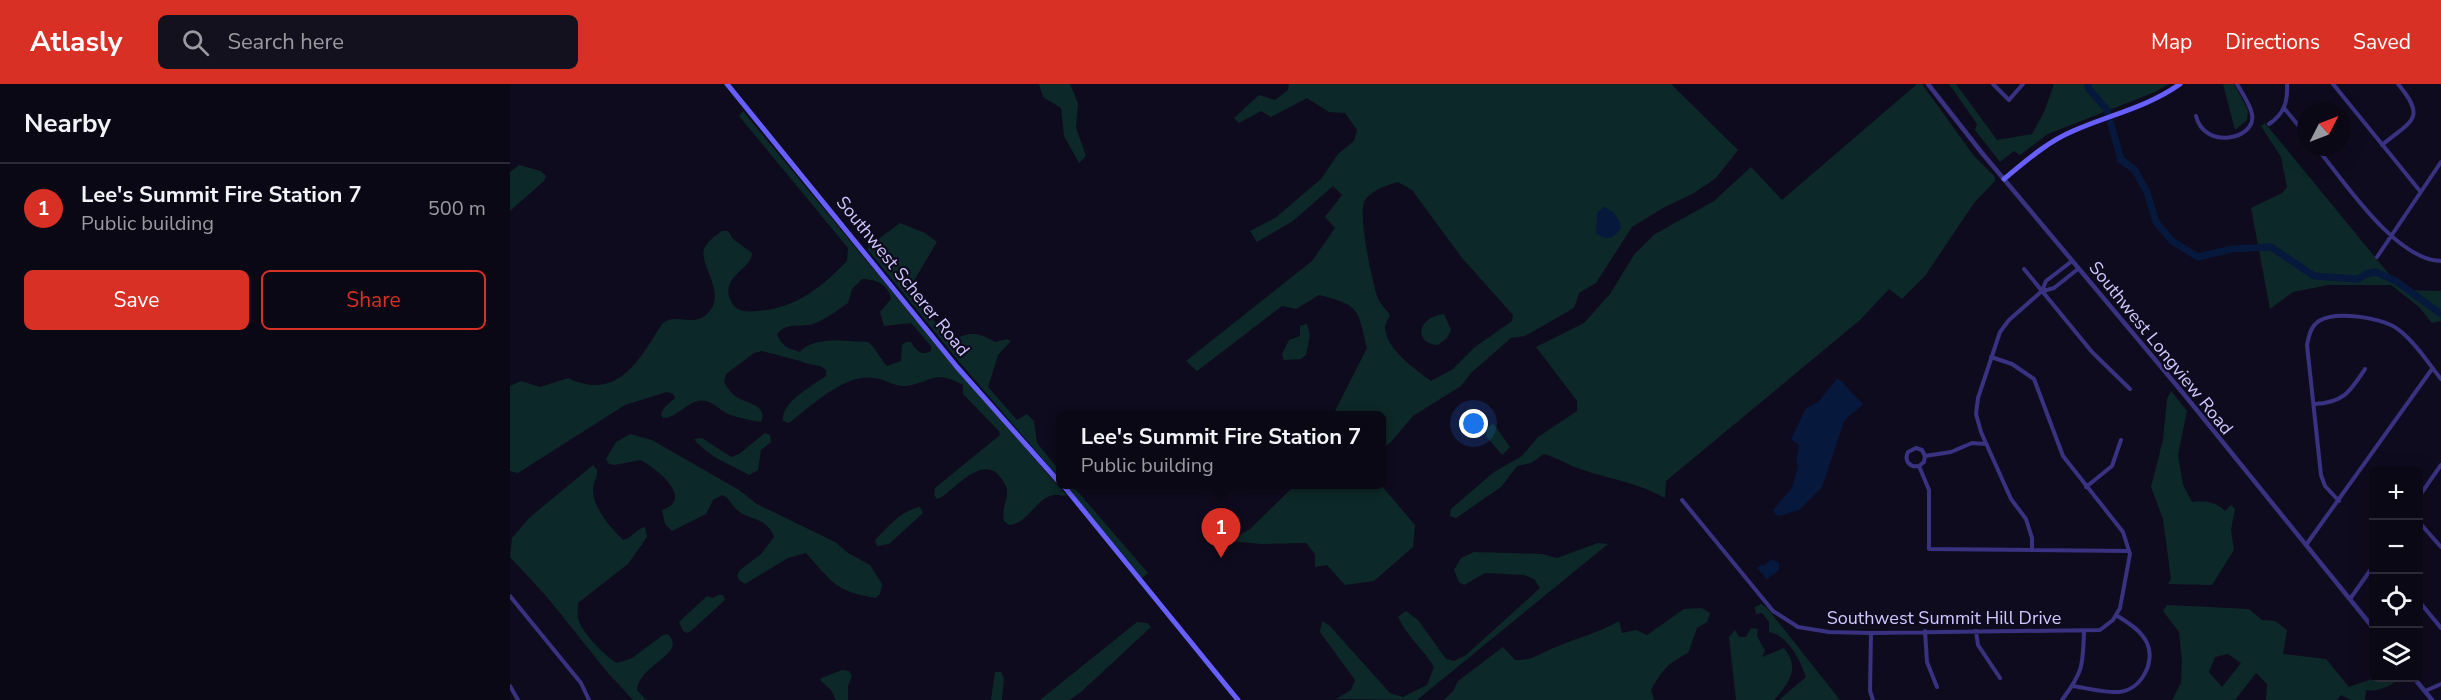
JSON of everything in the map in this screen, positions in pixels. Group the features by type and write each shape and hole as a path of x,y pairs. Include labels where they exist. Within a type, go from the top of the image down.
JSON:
{"main road":[{"name":"Southwest Scherer Road","path":"727,84 957,367 1056,478"},
{"path":"2004,179 2048,143 2165,94 2180,84"},
{"name":"Southwest Scherer Road","path":"1065,489 1238,700"}],"street":[{"name":"Southwest Longview Road","path":"1928,84 2078,269 2183,393 2369,623"},
{"path":"1993,84 2008,100 2023,84"},
{"path":"2196,116 2204,132 2217,138 2228,138 2247,130 2252,121 2252,112 2237,84"},
{"path":"2269,124 2284,108 2287,99 2287,84"},
{"path":"2333,84 2420,191"},
{"path":"2382,145 2413,119 2415,110 2413,104 2398,84"},
{"path":"2284,108 2297,124"},
{"path":"2323,156 2389,236 2424,258 2441,261"},
{"path":"2377,256 2441,162"},
{"path":"2032,550 2032,538 2026,519 2011,499 1981,432 1976,414 1978,399 2000,332 2009,320 2042,291 2046,281 2072,261"},
{"path":"2024,269 2092,352 2130,389"},
{"path":"2042,291 2054,288 2078,269"},
{"path":"2339,501 2325,486 2321,475 2307,345 2310,332 2319,321 2331,317 2369,318 2386,322 2409,339 2441,380"},
{"path":"1991,357 2012,364 2034,379 2062,456 2123,532 2130,551 2120,608 2100,630 2084,631 2082,666 2073,686 2062,700"},
{"path":"2314,404 2338,400 2352,388 2365,369"},
{"path":"2306,546 2432,369"},
{"path":"1972,443 1981,432"},
{"path":"2086,487 2112,466 2121,440"},
{"path":"1925,456 1951,452 1972,443 1986,444"},
{"path":"1916,448 1922,450 1925,456 1924,462 1919,466 1910,465 1906,457 1908,452 1916,448"},
{"path":"2423,491 2441,465"},
{"path":"1919,466 1929,489 1929,549 2130,551"},
{"name":"Southwest Summit Hill Drive","path":"1682,500 1773,611 1783,619 1809,630 1871,633 2084,631"},
{"path":"2423,527 2441,547"},
{"path":"2349,600 2369,571"},
{"path":"510,596 581,683 589,700"},
{"path":"2423,606 2441,628"},
{"path":"2073,686 2121,692 2134,686 2144,677 2150,664 2147,643 2139,632 2116,615"},
{"path":"1925,631 1928,662 1937,687"},
{"path":"1977,631 1978,645 2000,678"},
{"path":"1871,633 1870,691 1873,700"},
{"path":"2417,682 2432,700"},
{"path":"2425,691 2441,684"},
{"path":"510,686 518,700"}],"green space":[{"path":"1039,84 1070,84 1078,103 1076,128 1086,156 1079,163 1064,136 1061,108 1043,97"},
{"path":"1289,84 1671,84 1738,150 1716,178 1694,193 1632,227 1596,283 1579,293 1574,308 1525,336 1511,338 1471,373 1461,386 1413,416 1386,446 1386,411 1335,411 1367,348 1359,317 1350,306 1343,302 1319,295 1296,309 1282,306 1197,371 1186,361 1312,261 1335,228 1325,217 1342,195 1333,186 1293,221 1257,242 1250,231 1275,218 1321,179 1338,154 1354,141 1357,130 1345,113 1329,112 1307,98 1271,117 1261,111 1239,123 1234,118 1259,95 1275,100 1288,90","holes":["1398,182 1412,190 1462,258 1513,315 1512,321 1475,347 1453,369 1431,381 1396,351 1387,336 1385,326 1390,315 1377,296 1369,262 1363,218 1365,200 1380,188"]},
{"path":"1917,84 1922,84 1974,156 1995,177 1995,181 1974,203 1925,276 1902,299 1889,289 1860,320 1666,481 1665,498 1644,488 1583,470 1544,454 1531,463 1517,466 1501,487 1456,518 1450,516 1451,509 1494,472 1522,456 1538,437 1577,411 1577,401 1536,347 1584,323 1610,294 1634,255 1655,234 1714,201 1751,167 1782,200"},
{"path":"1949,84 1956,84 1997,140 2032,134 2044,112 2054,84 2169,84 2155,92 2048,134 2020,155 2014,151 2000,162 1975,130 1977,124"},
{"path":"2223,84 2234,84 2248,110 2247,120 2235,130"},
{"path":"743,111 951,363 1056,483 1056,489 1061,489 1067,496 1047,497 1027,516 1016,524 1009,525 1003,517 1006,486 994,471 986,469 971,475 937,499 934,495 935,488 1000,435 999,431 963,394 963,385 939,377 906,386 863,378 829,392 789,423 783,421 787,407 798,395 826,376 826,370 820,366 762,351 754,353 726,374 724,382 736,397 760,410 761,422 732,415 702,400 672,416 663,418 661,414 664,408 675,398 673,394 667,392 625,405 518,473 510,471 510,386 521,381 540,387 568,378 585,384 601,385 614,381 625,374 635,363 667,320 702,318 713,305 715,296 703,253 708,242 722,231 728,231 733,239 752,253 751,259 733,279 728,291 732,303 745,311 784,306 807,295 828,280 847,261 848,248 739,116","holes":["862,279 877,282 888,290 891,299 880,312 884,326 911,323 931,346 931,351 922,353 911,342 906,342 902,345 901,361 887,366 868,342 822,341 800,352 780,341 777,334 781,330 790,326 813,324 848,303 852,289"]},
{"path":"2265,123 2402,290 2441,291 2441,321 2432,323 2419,307 2391,285 2328,285 2293,292 2270,309 2251,208 2282,193 2287,187 2281,157 2261,126"},
{"path":"519,165 541,171 546,176 544,181 510,211 510,172"},
{"path":"900,223 925,233 937,242 909,289 950,341 978,334 995,342 1007,339 1011,341 998,355 988,387 1017,420 1027,414 1034,421 1037,443 1056,466 1056,474 961,364 868,250 869,246"},
{"path":"1444,314 1451,330 1447,338 1438,345 1430,344 1422,336 1423,325 1435,316"},
{"path":"1307,324 1310,335 1306,355 1301,359 1284,360 1282,354 1289,340 1300,336 1300,326"},
{"path":"2171,391 2187,411 2178,455 2183,485 2192,502 2210,502 2225,511 2231,505 2235,509 2231,530 2234,550 2212,585 2168,584 2171,579 2163,519 2151,487 2163,440 2167,399"},
{"path":"1493,423 1510,447 1502,455 1486,436 1487,429"},
{"path":"765,433 770,435 771,442 761,450 758,470 749,475 713,455 694,439 702,438 731,457 739,454"},
{"path":"630,434 652,440 739,490 757,504 835,542 848,553 870,565 882,584 880,594 876,598 843,589 829,578 806,553 788,558 745,584 739,580 737,575 761,554 774,537 770,530 762,522 741,513 722,495 713,500 706,514 672,531 665,524 662,510 671,505 675,499 670,484 656,470 641,460 614,465 609,464 606,459 616,442"},
{"path":"593,465 597,470 593,486 594,496 599,510 608,523 623,540 645,527 647,537 628,564 578,603 578,618 594,643 617,663 632,658 663,635 668,634 672,641 672,648 646,673 637,690 646,700 633,700 608,673 547,597 510,557 512,538 529,518"},
{"path":"1069,489 1075,489 1148,573 1142,578"},
{"path":"1291,489 1384,489 1415,525 1413,547 1374,581 1345,585 1327,565 1315,567 1315,554 1306,543 1261,544 1230,541 1250,529"},
{"path":"920,507 923,513 889,544 877,546 875,540 895,520 906,512"},
{"path":"1598,543 1608,544 1417,700 1336,699 1351,690 1355,680 1320,632 1322,621 1329,625 1390,693 1403,697 1427,685 1434,667 1398,617 1406,611 1418,620 1446,659 1454,661 1466,655 1540,588 1534,579 1524,575 1485,573 1464,585 1459,582 1454,570 1461,558 1474,552 1542,554 1557,558"},
{"path":"723,595 725,600 688,633 683,631 679,622 707,596 713,598"},
{"path":"1761,604 1767,608 1840,700 1779,700 1806,677 1797,656 1788,644 1776,634 1769,632 1769,622 1762,613 1756,614 1755,607"},
{"path":"2167,605 2249,609 2262,620 2275,621 2287,630 2283,654 2326,659 2349,687 2369,680 2369,682 2396,682 2385,688 2366,690 2365,700 2351,700 2341,695 2337,700 2266,700 2267,684 2256,673 2235,700 2172,700 2181,683 2182,661 2179,632 2163,611","holes":["2228,654 2241,663 2222,687 2209,672 2215,657"]},
{"path":"1702,608 1710,613 1707,622 1697,628 1688,653 1670,664 1659,677 1651,690 1654,700 1444,700 1453,691 1458,681 1503,647 1515,660 1526,659 1619,621 1622,633 1636,630 1647,635 1684,609"},
{"path":"1137,622 1147,623 1151,627 1081,692 1069,700 1040,700"},
{"path":"1751,628 1758,629 1757,636 1765,651 1762,657 1784,648 1792,662 1791,676 1774,700 1736,700 1729,637 1735,630 1739,637 1746,637"},
{"path":"842,670 849,671 852,676 848,686 848,700 836,700 831,690 820,680"},
{"path":"995,672 1001,672 1004,678 1002,700 991,700"}],"water":[{"path":"1604,207 1615,214 1621,227 1610,238 1596,233 1597,213"},
{"path":"1838,378 1862,405 1844,421 1822,487 1799,510 1780,516 1776,515 1773,510 1792,488 1798,466 1796,462 1799,445 1791,439 1806,408 1818,402"},
{"path":"1772,559 1779,563 1779,570 1767,579 1757,568"}],"waterway":[{"path":"2088,84 2088,88 2107,110 2121,160 2134,169 2147,192 2156,222 2172,241 2198,257 2232,249 2271,247 2314,276 2358,279 2376,272 2396,281 2441,314"}],"place":[{"name":"Lee's Summit Fire Station 7","path":"1221,558"}]}
